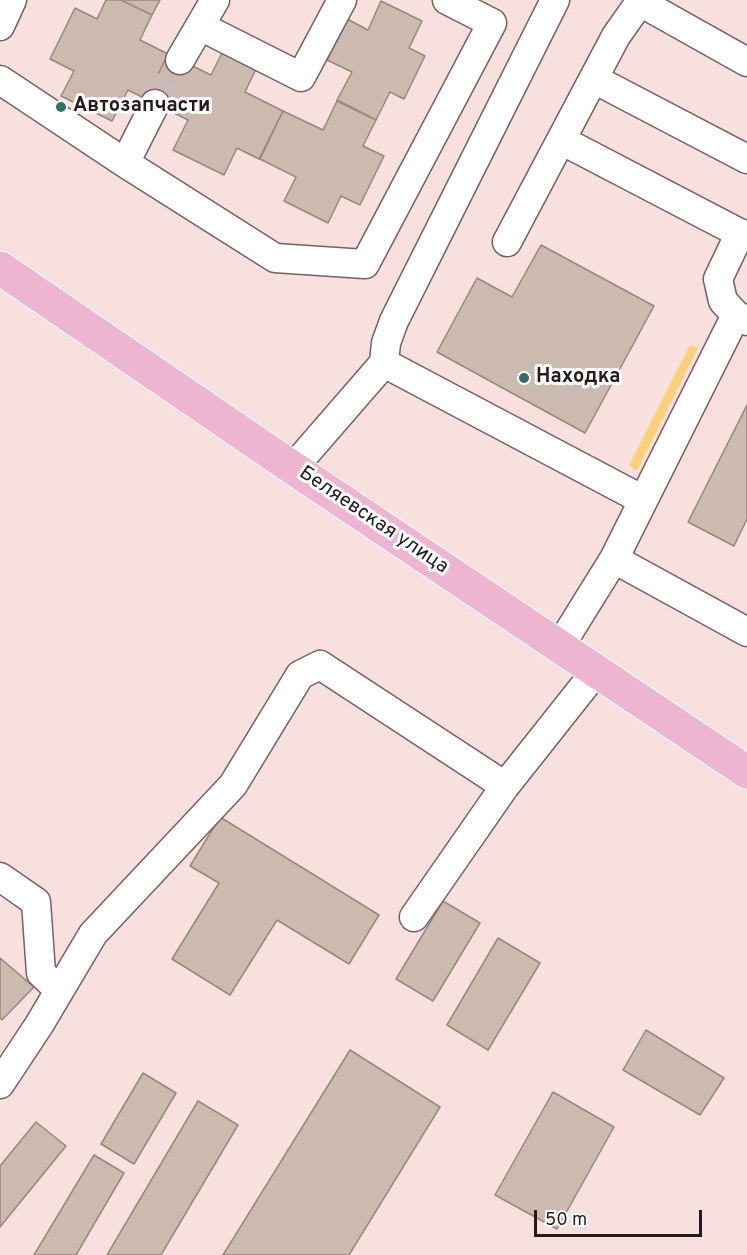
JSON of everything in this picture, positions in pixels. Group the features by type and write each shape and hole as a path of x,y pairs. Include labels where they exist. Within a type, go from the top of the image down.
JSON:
{"main road":[{"name":"Беляевская улица","path":"0,268 293,468 747,772"}],"street":[{"path":"0,26 12,0"},
{"path":"180,60 215,0"},
{"path":"200,26 301,77 342,0"},
{"path":"0,80 274,258 365,264 492,23 447,0"},
{"path":"293,468 384,363 386,343 394,321 555,0"},
{"path":"507,242 616,36 641,1 747,62"},
{"path":"594,78 747,159"},
{"path":"125,163 155,104"},
{"path":"560,646 614,559 643,500 741,318 723,301 718,279 743,235 561,140"},
{"path":"384,363 643,500"},
{"path":"614,559 746,628"},
{"path":"0,1084 93,934 233,785 300,675 320,665 505,786"},
{"path":"414,917 505,786 597,670"},
{"path":"0,877 36,902 40,973 59,990"}],"shaded area":[{"path":"690,345 698,348 637,471 629,465"}],"building":[{"path":"106,0 121,0 152,15 140,40 168,54 146,99 128,90 112,121 61,96 74,71 50,59 75,8 97,19"},
{"path":"121,0 160,0 152,15"},
{"path":"381,1 422,21 409,48 425,56 404,99 390,92 376,120 337,100 352,72 327,60 347,19 368,30"},
{"path":"222,53 256,69 245,92 283,111 259,159 237,148 224,175 173,150 188,120 146,99 168,54 211,75"},
{"path":"337,101 376,120 363,146 384,156 360,205 341,196 328,223 284,201 296,177 260,159 283,111 323,130"},
{"path":"541,245 654,306 585,433 437,352 477,278 512,297"},
{"path":"747,405 747,519 734,546 688,522"},
{"path":"220,817 379,915 349,964 277,920 230,995 172,959 219,883 190,866"},
{"path":"443,901 480,923 433,1001 396,979"},
{"path":"498,938 540,963 488,1050 447,1025"},
{"path":"0,958 34,987 2,1020 0,1018"},
{"path":"646,1030 724,1078 700,1115 623,1070"},
{"path":"350,1050 440,1107 349,1255 223,1255"},
{"path":"143,1073 176,1093 134,1164 101,1144"},
{"path":"553,1092 614,1127 557,1229 495,1195"},
{"path":"198,1101 238,1125 161,1255 107,1255"},
{"path":"36,1122 66,1146 0,1227 0,1166"},
{"path":"94,1155 124,1173 76,1255 34,1255"}],"tunnel":[{"path":"155,104 180,60"}],"place":[{"name":"Автозапчасти","path":"61,107"},
{"name":"Находка","path":"524,378"}]}
